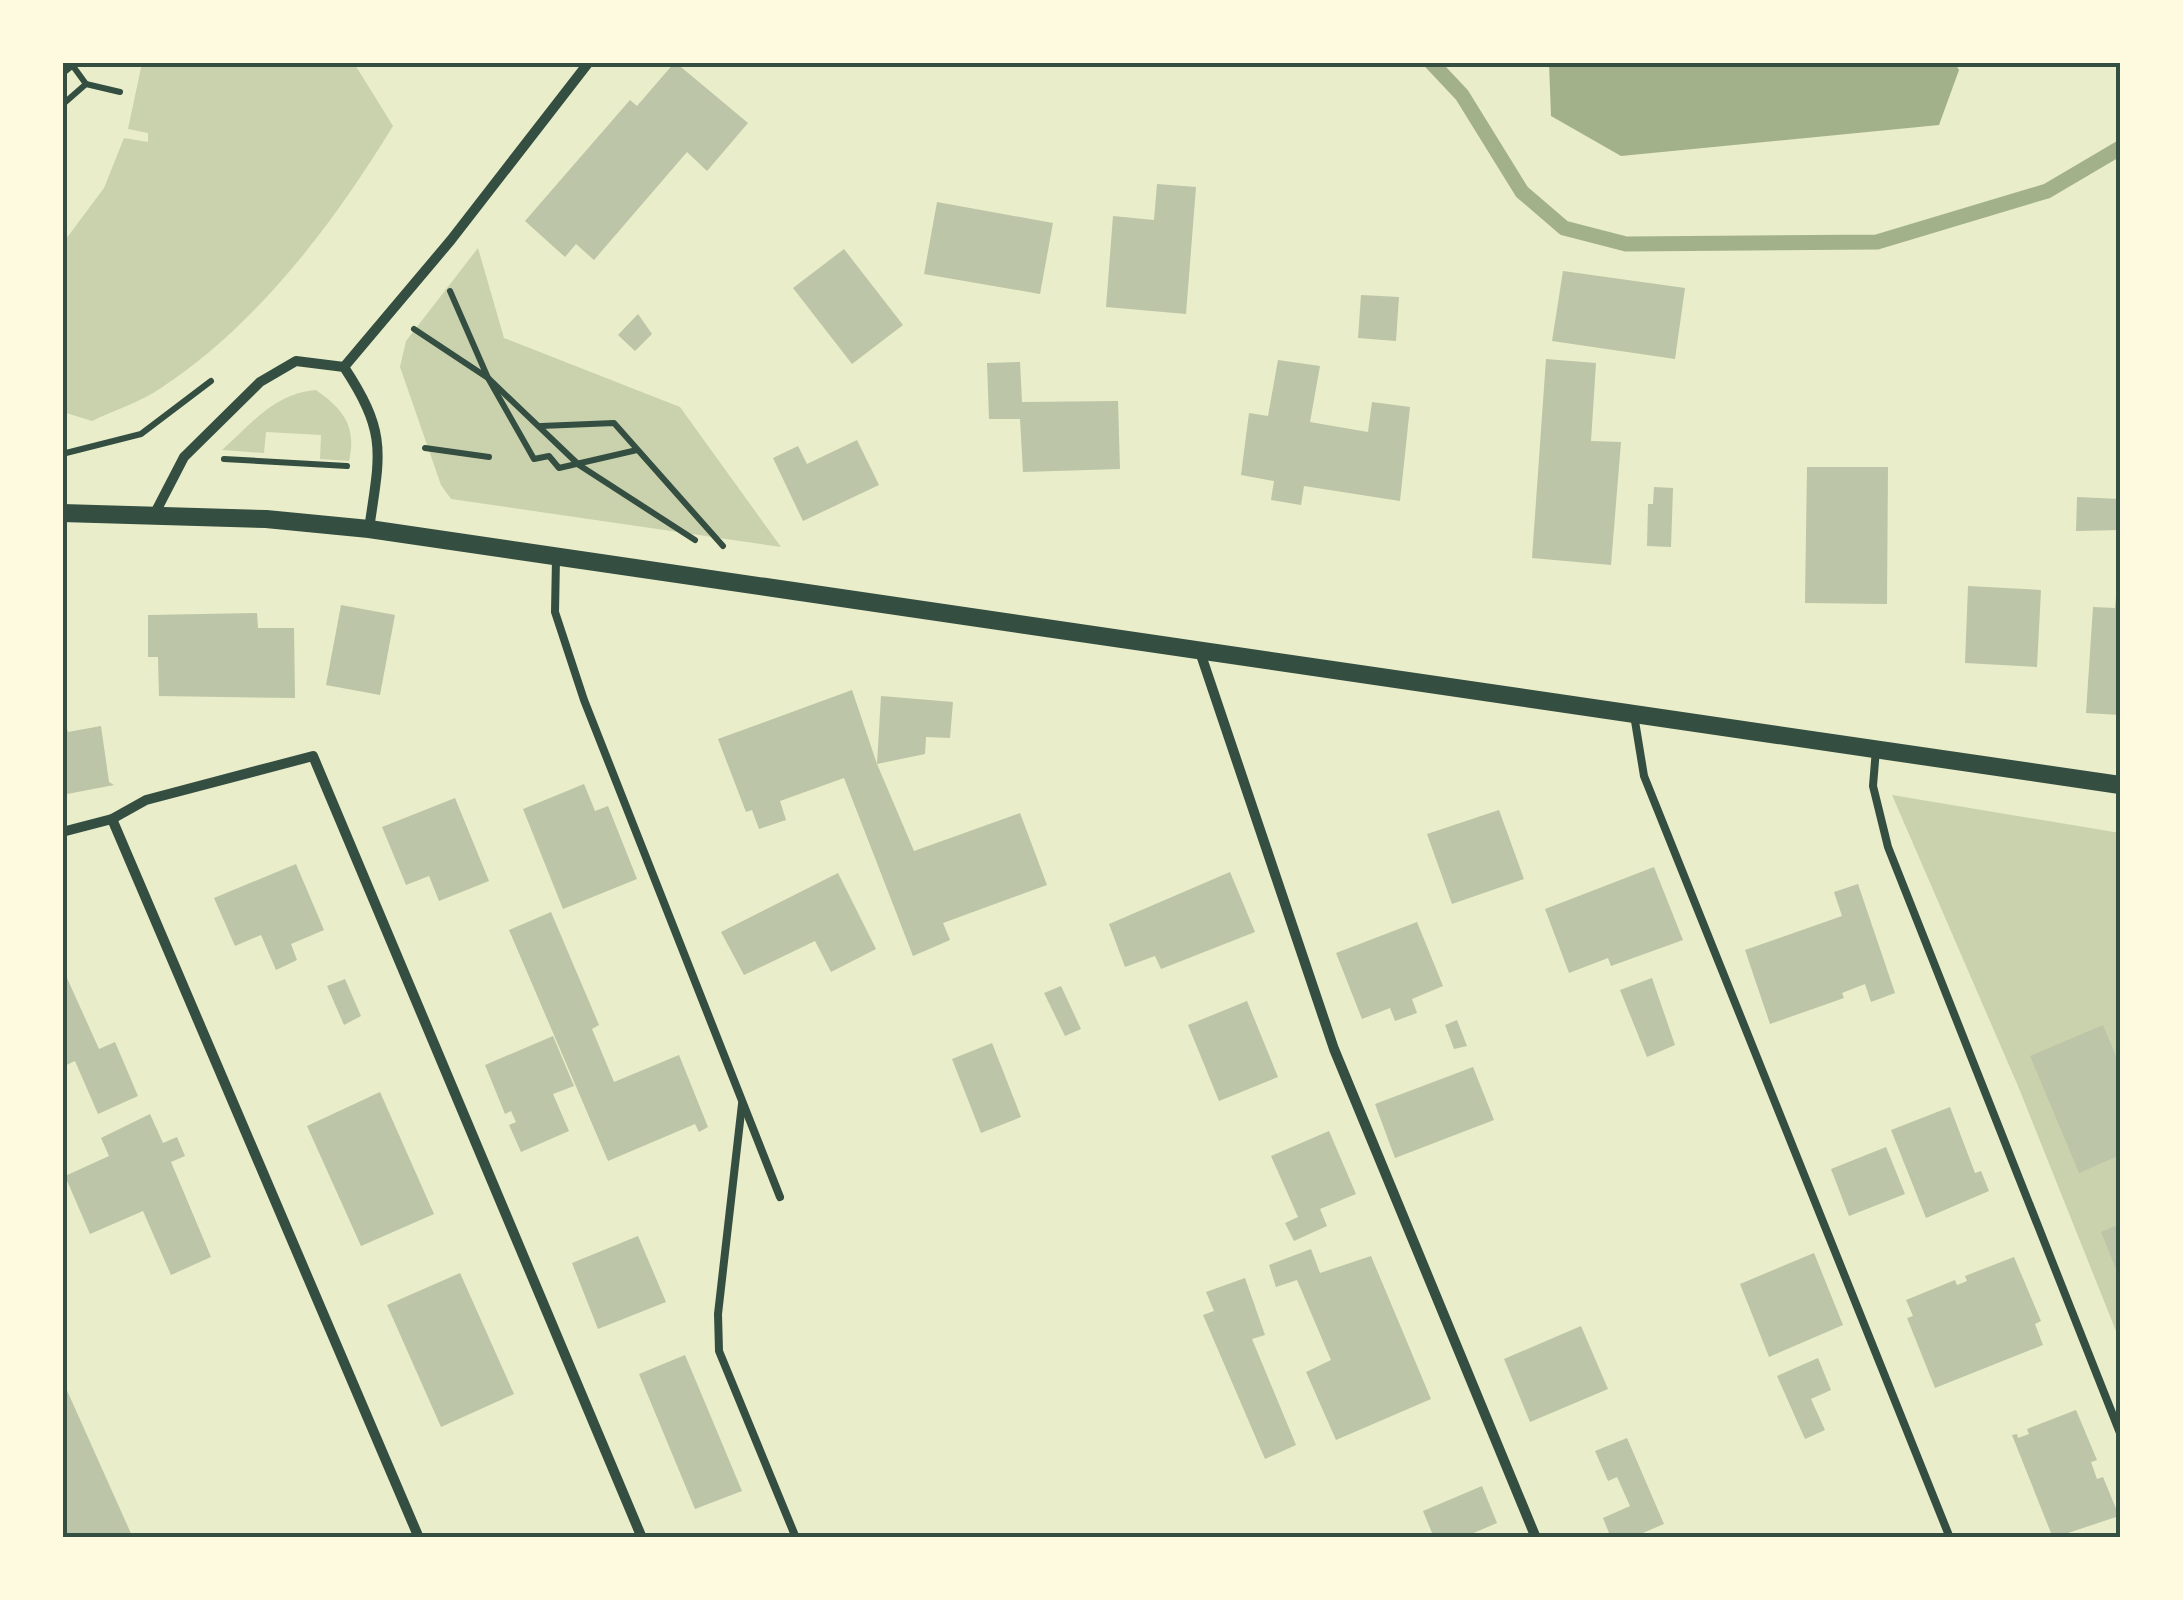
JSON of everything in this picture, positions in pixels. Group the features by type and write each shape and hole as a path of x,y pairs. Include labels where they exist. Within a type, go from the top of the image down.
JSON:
{"street":[{"path":"344,366 451,240 589,62"},
{"path":"155,513 184,457 260,382 296,360 344,366"},
{"path":"344,366 371,408 378,432 378,468 369,530"},
{"path":"62,514 155,513 369,530 2120,785"},
{"path":"1200,652 1334,1049 1536,1538"},
{"path":"62,832 112,819 146,800 313,756 642,1538"},
{"path":"112,819 419,1538"}],"lane":[{"path":"556,558 552,594 560,630 780,1196"},
{"path":"1634,715 1644,776 1950,1538"},
{"path":"1876,750 1873,786 1888,847 2120,1433"},
{"path":"742,1100 718,1314 719,1350 796,1538"}],"path":[{"path":"62,74 73,64 86,84 120,92"},
{"path":"62,105 86,84"},
{"path":"436,300 448,286 488,378 534,460 549,456 559,468 637,450"},
{"path":"424,314 413,328 488,378 580,464 700,543"},
{"path":"62,454 141,434 220,374"},
{"path":"539,426 614,423 724,547"},
{"path":"425,448 490,457"},
{"path":"184,457 378,468"}],"shaded area":[{"path":"142,63 354,63 393,126 319,235 230,334 153,393 92,421 63,412 63,243 104,188 124,138 148,142 148,133 128,129"},
{"path":"1549,63 1955,63 1959,70 1939,125 1621,156 1551,116"},
{"path":"478,248 504,338 680,407 781,547 451,499 441,485 400,367 406,341"},
{"path":"316,390 346,420 351,438 349,461 320,459 321,435 266,432 264,453 222,450 276,403"},
{"path":"1892,795 2120,833 2120,1341 2018,1086"}],"building":[{"path":"675,62 748,123 707,171 687,152 594,260 576,244 565,257 525,221 630,100 637,106"},
{"path":"1157,184 1196,187 1186,314 1106,307 1113,216 1154,220"},
{"path":"937,202 1053,223 1040,294 924,274"},
{"path":"844,249 903,325 852,364 793,288"},
{"path":"1563,271 1685,288 1675,359 1552,341"},
{"path":"1361,295 1399,297 1396,341 1358,338"},
{"path":"638,314 652,334 635,351 618,335"},
{"path":"1546,359 1596,363 1591,441 1621,442 1611,565 1532,558"},
{"path":"1278,360 1320,366 1310,422 1368,432 1372,402 1410,407 1400,501 1304,486 1301,505 1271,500 1274,481 1241,475 1249,413 1268,416"},
{"path":"1020,362 1022,402 1118,401 1120,469 1023,472 1020,419 989,419 987,363"},
{"path":"857,440 879,485 803,521 773,458 798,446 807,464"},
{"path":"1807,467 1888,467 1887,604 1805,603"},
{"path":"1654,487 1673,488 1671,547 1647,546 1648,504 1653,504"},
{"path":"2077,497 2120,499 2120,530 2076,531"},
{"path":"2118,575 2120,715 2086,713 2093,607 2115,608"},
{"path":"1968,586 2041,590 2037,667 1965,663"},
{"path":"341,605 395,615 380,695 326,685"},
{"path":"257,613 258,628 294,628 295,698 159,696 158,657 148,657 148,615"},
{"path":"852,690 877,764 914,851 1020,813 1047,885 943,923 950,940 913,956 844,778 780,801 786,820 759,829 752,810 746,812 718,739"},
{"path":"881,696 953,702 950,738 926,737 925,754 877,764"},
{"path":"62,713 68,732 101,726 109,782 114,785 62,795"},
{"path":"584,784 595,811 608,806 637,879 563,909 523,809"},
{"path":"455,798 489,881 439,901 429,876 406,885 382,827"},
{"path":"1499,810 1524,879 1452,904 1427,834"},
{"path":"296,864 324,930 291,944 297,960 276,970 261,935 235,946 214,898"},
{"path":"1654,867 1683,940 1611,966 1608,958 1569,973 1545,909"},
{"path":"1230,872 1255,932 1161,969 1155,956 1125,967 1109,924"},
{"path":"838,873 876,949 831,972 815,941 744,975 721,932"},
{"path":"1858,884 1895,993 1871,1002 1865,984 1842,993 1844,998 1770,1024 1745,950 1842,916 1834,892"},
{"path":"551,912 599,1025 592,1029 614,1082 679,1055 708,1127 699,1132 695,1124 608,1161 509,930"},
{"path":"1417,922 1443,986 1412,999 1417,1013 1395,1021 1390,1008 1362,1019 1336,953"},
{"path":"62,967 99,1049 115,1042 138,1096 98,1114 75,1061 62,1067"},
{"path":"1652,978 1675,1045 1647,1057 1620,990"},
{"path":"345,979 361,1016 344,1025 327,986"},
{"path":"1061,986 1081,1029 1065,1036 1044,993"},
{"path":"1247,1001 1278,1077 1219,1101 1188,1025"},
{"path":"1457,1020 1467,1046 1454,1049 1445,1025"},
{"path":"2103,1025 2120,1066 2120,1155 2079,1173 2030,1056"},
{"path":"553,1036 574,1086 553,1094 569,1131 521,1152 509,1125 516,1122 511,1111 505,1114 485,1065"},
{"path":"992,1043 1021,1117 981,1133 952,1059"},
{"path":"1473,1067 1494,1120 1395,1158 1375,1104"},
{"path":"380,1092 434,1214 361,1246 307,1126"},
{"path":"1950,1107 1975,1173 1981,1171 1989,1191 1926,1218 1891,1130"},
{"path":"150,1114 163,1143 177,1137 185,1156 171,1162 211,1257 171,1275 143,1211 90,1234 65,1176 109,1156 101,1138"},
{"path":"1329,1131 1356,1194 1320,1209 1327,1226 1294,1241 1285,1223 1298,1217 1271,1156"},
{"path":"1886,1147 1905,1194 1849,1216 1831,1169"},
{"path":"2120,1224 2120,1279 2101,1232"},
{"path":"638,1236 666,1302 598,1329 572,1263"},
{"path":"1311,1249 1320,1273 1371,1256 1431,1399 1336,1440 1306,1372 1331,1360 1297,1280 1276,1287 1269,1265"},
{"path":"1814,1253 1843,1325 1769,1357 1740,1284"},
{"path":"2014,1257 2041,1321 2035,1324 2043,1345 1935,1388 1907,1318 1913,1316 1906,1300 1955,1280 1957,1285 1967,1281 1965,1276"},
{"path":"460,1273 514,1394 441,1427 387,1305"},
{"path":"1245,1278 1265,1335 1252,1339 1296,1445 1265,1459 1203,1315 1214,1311 1206,1292"},
{"path":"1581,1326 1608,1389 1530,1422 1504,1359"},
{"path":"685,1355 742,1491 695,1509 639,1374"},
{"path":"1818,1358 1831,1390 1811,1399 1825,1430 1805,1439 1777,1376"},
{"path":"65,1386 133,1538 62,1538"},
{"path":"2076,1410 2097,1460 2091,1462 2097,1479 2103,1477 2119,1516 2053,1538 2012,1435 2017,1434 2018,1438 2029,1434 2027,1429"},
{"path":"1627,1438 1664,1524 1631,1538 1611,1538 1603,1518 1630,1506 1617,1477 1608,1481 1595,1451"},
{"path":"1482,1486 1497,1523 1462,1538 1434,1538 1423,1511"}],"waterway":[{"path":"1431,62 1462,95 1522,192 1564,228 1626,244 1877,242 2047,191 2120,148"}]}
